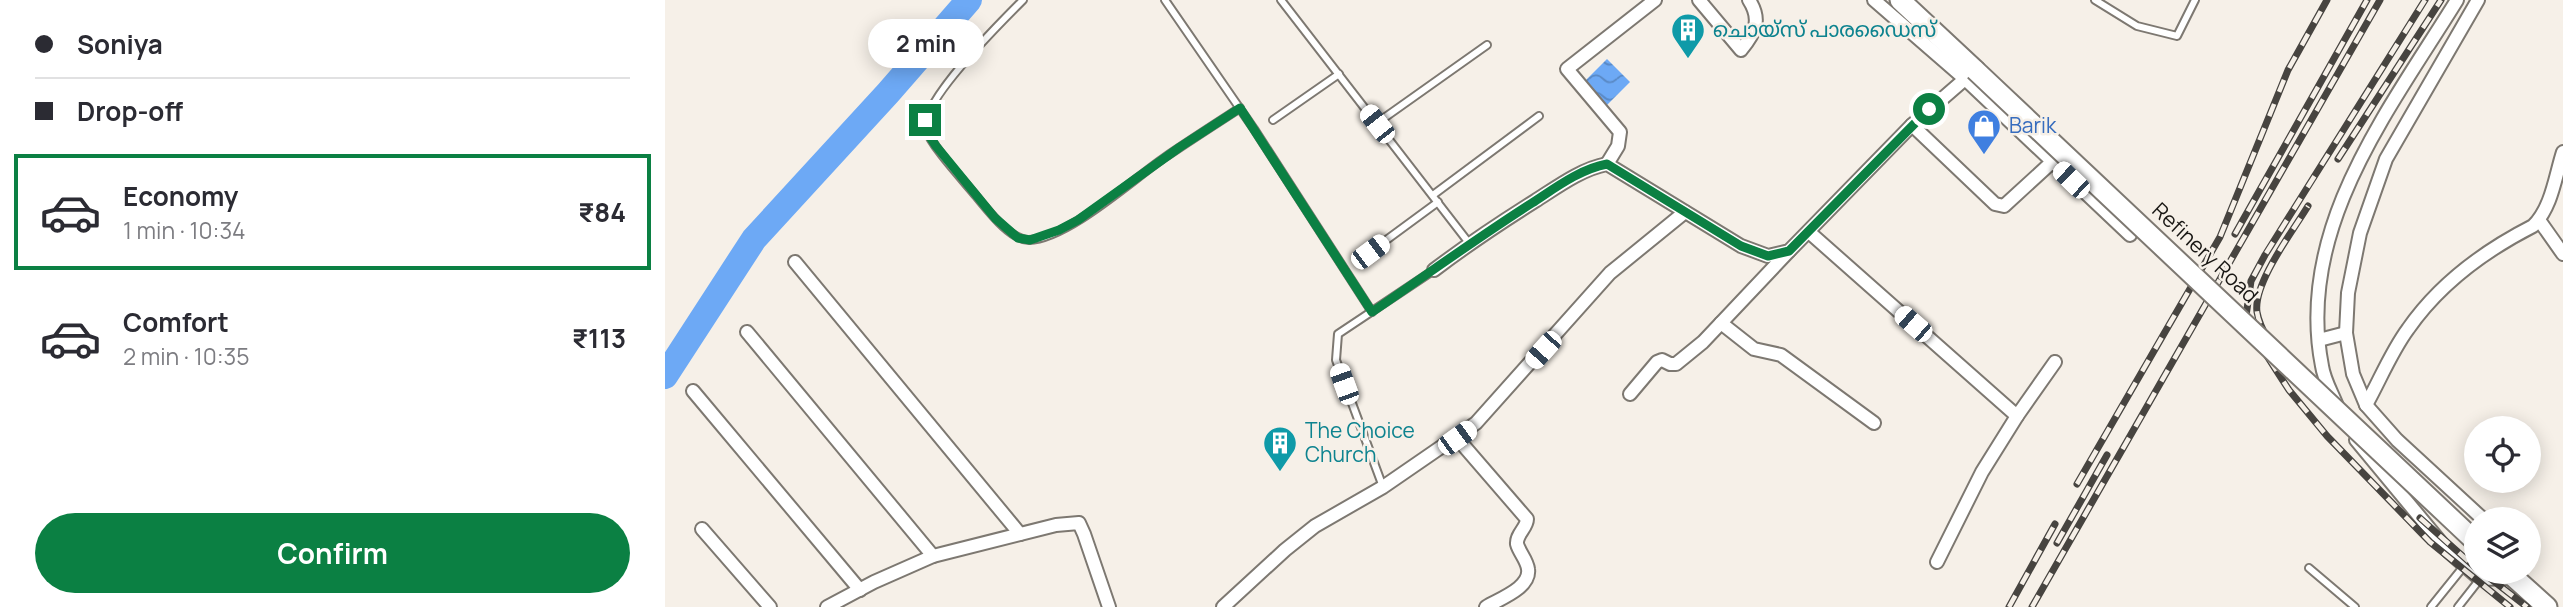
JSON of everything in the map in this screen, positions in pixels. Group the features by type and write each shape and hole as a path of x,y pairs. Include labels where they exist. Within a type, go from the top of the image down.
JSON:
{"highway":[{"name":"Refinery Road","path":"1900,0 2464,531"},
{"path":"2521,584 2536,600 2547,607"}],"street":[{"path":"1607,164 1618,146 1620,132 1567,69 1655,0"},
{"path":"1699,0 1741,50 1755,33 1757,23 1755,10 1749,0"},
{"path":"1874,0 1965,79 2130,234"},
{"path":"2457,0 2394,101 2344,191 2322,257 2316,316 2322,369 2346,427 2448,551 2464,566"},
{"path":"2470,507 2397,440 2366,405 2353,374 2346,333 2348,293 2360,233 2386,159 2478,0"},
{"path":"1630,394 1657,362 1663,360 1676,364 1703,342 1912,125 1965,79"},
{"path":"1912,125 1995,204 2004,206 2052,162"},
{"path":"2366,405 2403,337 2435,297 2468,264 2539,220 2551,196 2563,152"},
{"path":"1434,270 1469,243 1592,167 1607,164 1741,246 1768,256 1789,251"},
{"path":"1223,607 1315,526 1383,487 1476,424 1609,273 1685,212"},
{"path":"2539,220 2563,254"},
{"path":"1809,232 2017,415"},
{"path":"796,262 1020,534"},
{"path":"1721,323 1754,349 1781,355 1874,422"},
{"path":"747,332 933,556"},
{"path":"2319,340 2346,333"},
{"path":"1937,562 1982,472 2017,415 2055,362"},
{"path":"693,391 860,590"},
{"path":"1457,438 1527,519 1527,526 1517,544 1529,570 1526,580 1520,587 1486,607"},
{"path":"827,607 933,556 1056,525 1079,523 1109,607"},
{"path":"702,529 770,607"}],"lane":[{"path":"1023,0 955,74 939,94 925,120 926,131 936,146 995,218 1018,238 1030,240 1078,220 1240,108"},
{"path":"1165,0 1240,108 1372,312"},
{"path":"1282,0 1469,243"},
{"path":"2095,0 2137,26 2177,36 2195,0"},
{"path":"1377,124 1487,45"},
{"path":"1273,120 1339,74"},
{"path":"1370,252 1539,116"},
{"path":"1383,487 1336,360 1338,334 1434,270"},
{"path":"2431,607 2464,566"},
{"path":"2309,568 2355,607"},
{"path":"2458,607 2476,584"}],"water":[{"path":"1607,59 1630,82 1607,105 1584,82"}],"waterway":[{"path":"665,376 754,239 969,0"}],"railway":[{"path":"2077,484 2220,237 2288,70 2327,0"},
{"path":"2235,234 2367,0"},
{"path":"2032,607 2380,0"},
{"path":"2425,0 2265,255 2251,281 2246,316 2251,331 2289,390 2327,436 2430,542 2510,607"},
{"path":"2338,159 2441,0"},
{"path":"2272,347 2259,321 2257,300 2267,272 2308,206"},
{"path":"2057,543 2107,455"},
{"path":"2420,518 2464,557"},
{"path":"2009,607 2055,524"},
{"path":"2497,584 2527,607"}],"place":[{"name":"ചൊയ്സ് പാരഡൈസ്","path":"1688,60"},
{"name":"Barik","path":"1984,156"},
{"name":"The Choice Church","path":"1280,473"}],"route":[{"path":"925,120 926,131 936,146 995,218 1018,238 1030,240 1078,220 1240,108 1372,312 1469,243 1548,193 1592,167 1607,164 1741,246 1768,256 1789,251 1929,109"}]}
